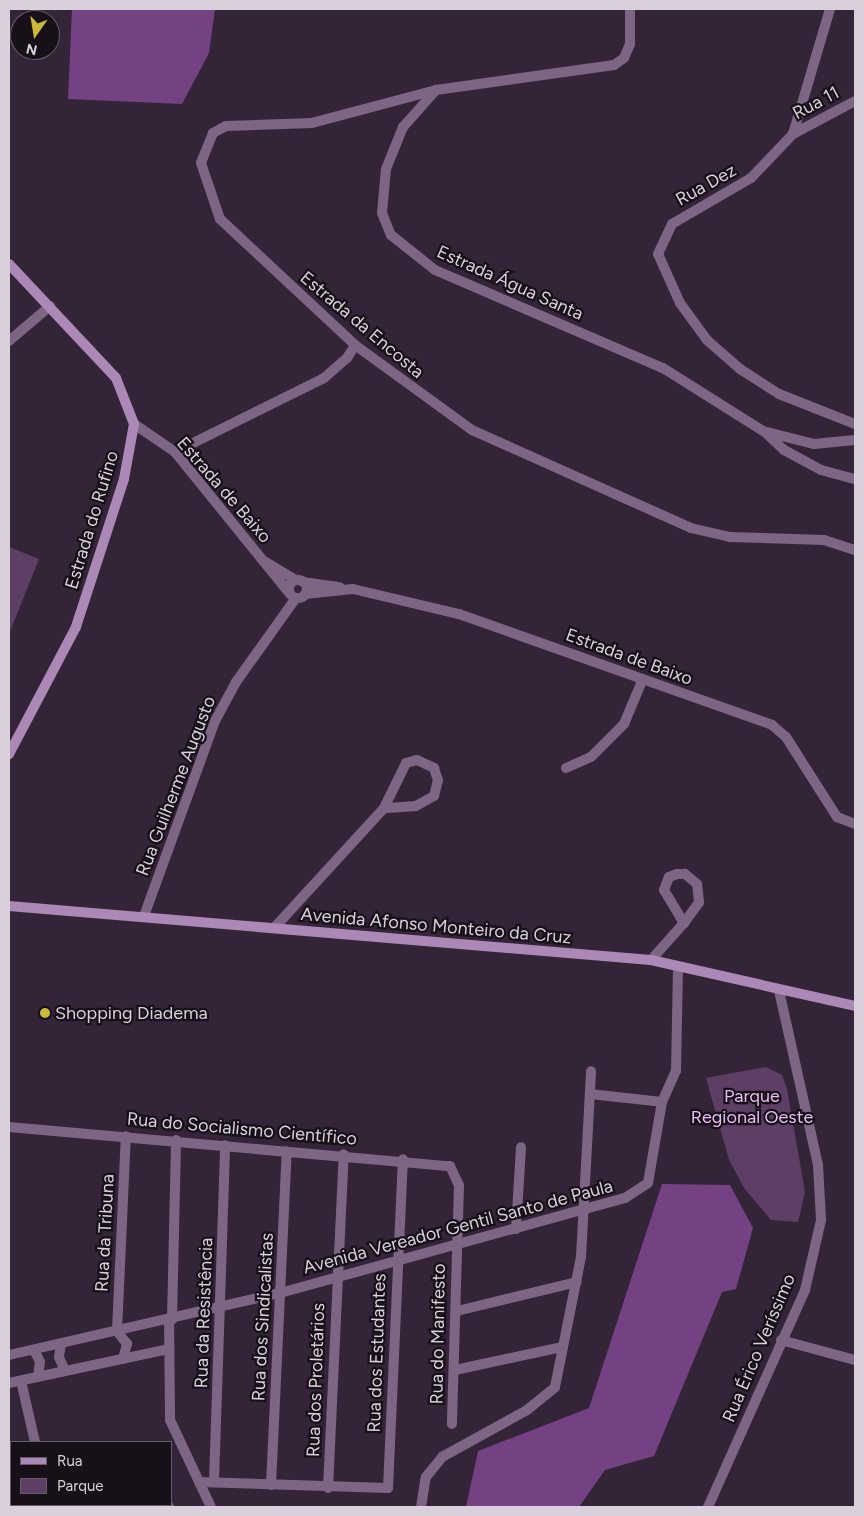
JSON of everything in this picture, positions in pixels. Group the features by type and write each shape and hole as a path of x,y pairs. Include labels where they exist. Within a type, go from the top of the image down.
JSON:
{"street":[{"path":"436,90 614,65 624,58 630,44 630,9"},
{"name":"Rua Dez","path":"830,9 793,134 751,178 672,224 658,254 680,303 707,340 740,369 779,394 855,424"},
{"name":"Estrada da Encosta","path":"436,90 312,124 226,126 213,133 202,153 203,175 220,219 354,345 472,430 692,528 730,537 824,540 855,550"},
{"name":"Estrada Água Santa","path":"436,90 403,127 384,176 382,213 391,235 403,248 435,270 663,368 763,431 814,444 855,440"},
{"name":"Rua 11","path":"793,134 855,101"},
{"path":"9,264 116,378 134,424"},
{"path":"9,341 50,306"},
{"path":"175,452 324,378 348,358 354,345"},
{"name":"Estrada de Baixo","path":"134,424 175,452 264,561 268,572 297,596 346,590"},
{"name":"Estrada do Rufino","path":"9,754 76,627 124,479 134,424"},
{"path":"763,431 784,450 814,466 855,479"},
{"name":"Estrada de Baixo","path":"264,561 299,581 325,582 346,590 483,621 642,681 781,730 837,817 855,824"},
{"path":"297,596 299,581"},
{"name":"Rua Guilherme Augusto","path":"144,916 215,721 236,682 297,596 289,588 299,581"},
{"path":"566,768 591,757 624,724 642,681"},
{"path":"275,927 384,808 406,763 417,760 434,768 438,780 434,796 416,806 384,808"},
{"path":"651,960 684,923 698,902 699,893 691,879 677,874 669,877 664,890 684,923"},
{"name":"Avenida Afonso Monteiro da Cruz","path":"9,906 651,960 779,991 855,1006"},
{"name":"Avenida Vereador Gentil Santo de Paula","path":"9,1355 170,1320 280,1293 582,1212 625,1198 648,1183 662,1102 676,1070 678,967"},
{"name":"Rua Érico Veríssimo","path":"708,1507 781,1340 805,1290 821,1220 818,1165 779,991"},
{"path":"420,1507 426,1477 442,1457 527,1410 555,1387 577,1282 591,1071"},
{"path":"590,1094 662,1102"},
{"name":"Rua do Socialismo Científico","path":"9,1127 404,1159 450,1166 459,1185"},
{"name":"Rua da Tribuna","path":"117,1331 126,1136"},
{"path":"176,1140 169,1349 170,1420 211,1507"},
{"name":"Rua da Resistência","path":"214,1482 225,1145"},
{"path":"516,1229 521,1147"},
{"name":"Rua dos Sindicalistas","path":"271,1485 287,1151"},
{"name":"Rua dos Proletários","path":"328,1488 344,1154"},
{"name":"Rua dos Estudantes","path":"328,1488 388,1488 397,1261 404,1159"},
{"name":"Rua do Manifesto","path":"452,1424 457,1311 456,1245 459,1185"},
{"path":"457,1311 577,1282"},
{"path":"117,1331 127,1344 123,1359"},
{"path":"781,1340 855,1360"},
{"path":"61,1344 59,1357 65,1371"},
{"path":"455,1370 562,1347"},
{"path":"9,1383 169,1349"},
{"path":"34,1350 40,1362 38,1377"},
{"path":"21,1381 35,1441"},
{"path":"199,1482 328,1488"}],"green space":[{"path":"9,547 39,559 9,634"},
{"name":"Parque Regional Oeste","path":"766,1067 782,1075 787,1089 805,1192 798,1222 771,1220 744,1188 729,1160 706,1078"}],"shaded area":[{"path":"72,9 215,9 209,53 182,104 68,99"},
{"path":"662,1184 730,1185 753,1228 736,1289 722,1292 654,1456 605,1470 579,1507 466,1507 478,1451 589,1408"}],"place":[{"name":"Shopping Diadema","path":"45,1013"}]}
